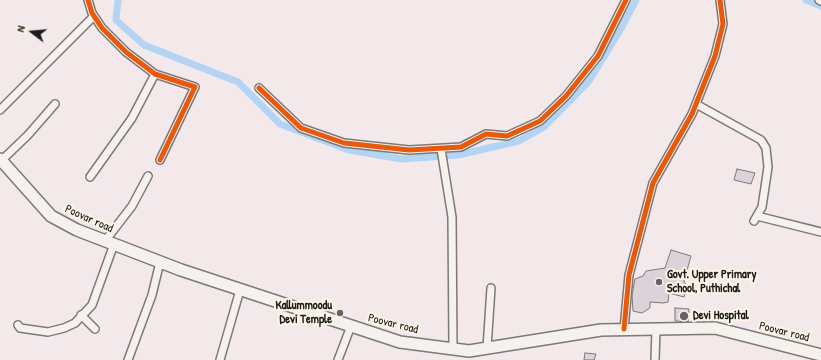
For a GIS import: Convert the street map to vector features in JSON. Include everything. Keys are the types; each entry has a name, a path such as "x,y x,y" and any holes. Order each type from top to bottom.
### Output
{"main road":[{"name":"Poovar road","path":"1,160 51,216 77,230 160,262 240,290 400,342 469,351 601,330 715,328 821,355"}],"street":[{"path":"88,0 94,16 102,28 126,52 155,74 195,87 160,160"},
{"path":"259,88 301,128 344,143 409,150 441,150 461,147 486,134 506,136 540,121 566,96 598,56 626,0"},
{"path":"624,329 632,257 653,183 696,104 715,56 721,34 723,15 720,0"},
{"path":"0,110 94,16"},
{"path":"90,177 132,118 155,74"},
{"path":"1,160 28,135 55,104"},
{"path":"696,104 761,140 766,148 768,167 762,207 756,218 821,232"},
{"path":"441,150 452,217 453,348"},
{"path":"18,325 20,328 48,332 72,326 92,305 109,243 132,206 148,176"},
{"path":"128,360 152,295 160,262"},
{"path":"487,348 491,288"},
{"path":"220,360 240,290"},
{"path":"81,315 95,329"},
{"path":"338,360 351,326"},
{"path":"655,360 656,329"}],"building":[{"path":"737,169 755,173 751,184 734,180"},
{"name":"Govt. Upper Primary School, Puthichal","path":"671,250 691,256 684,281 687,288 684,297 669,293 668,302 650,302 650,308 642,313 633,311 632,295 635,279 643,276 646,271 665,268"},
{"path":"675,308 689,309 688,322 675,321"},
{"path":"585,353 596,354 594,360 584,360"}],"waterway":[{"path":"118,0 116,20 144,45 238,82 280,124 349,150 402,159 458,155 519,141 544,127 589,81 619,32 636,0"},
{"path":"806,0 821,6"}],"cycle path":[{"path":"88,0 92,13 102,28 126,52 155,74 195,87 160,160"},
{"path":"259,88 301,128 344,143 409,150 461,147 486,134 507,136 540,121 566,96 598,56 626,0"},
{"path":"624,329 629,275 653,183 692,114 715,56 723,24 720,0"}],"place":[{"name":"Govt. Upper Primary School, Puthichal","path":"659,282"},
{"name":"Kallummoodu Devi Temple","path":"340,313"},
{"name":"Devi Hospital","path":"684,316"}]}
